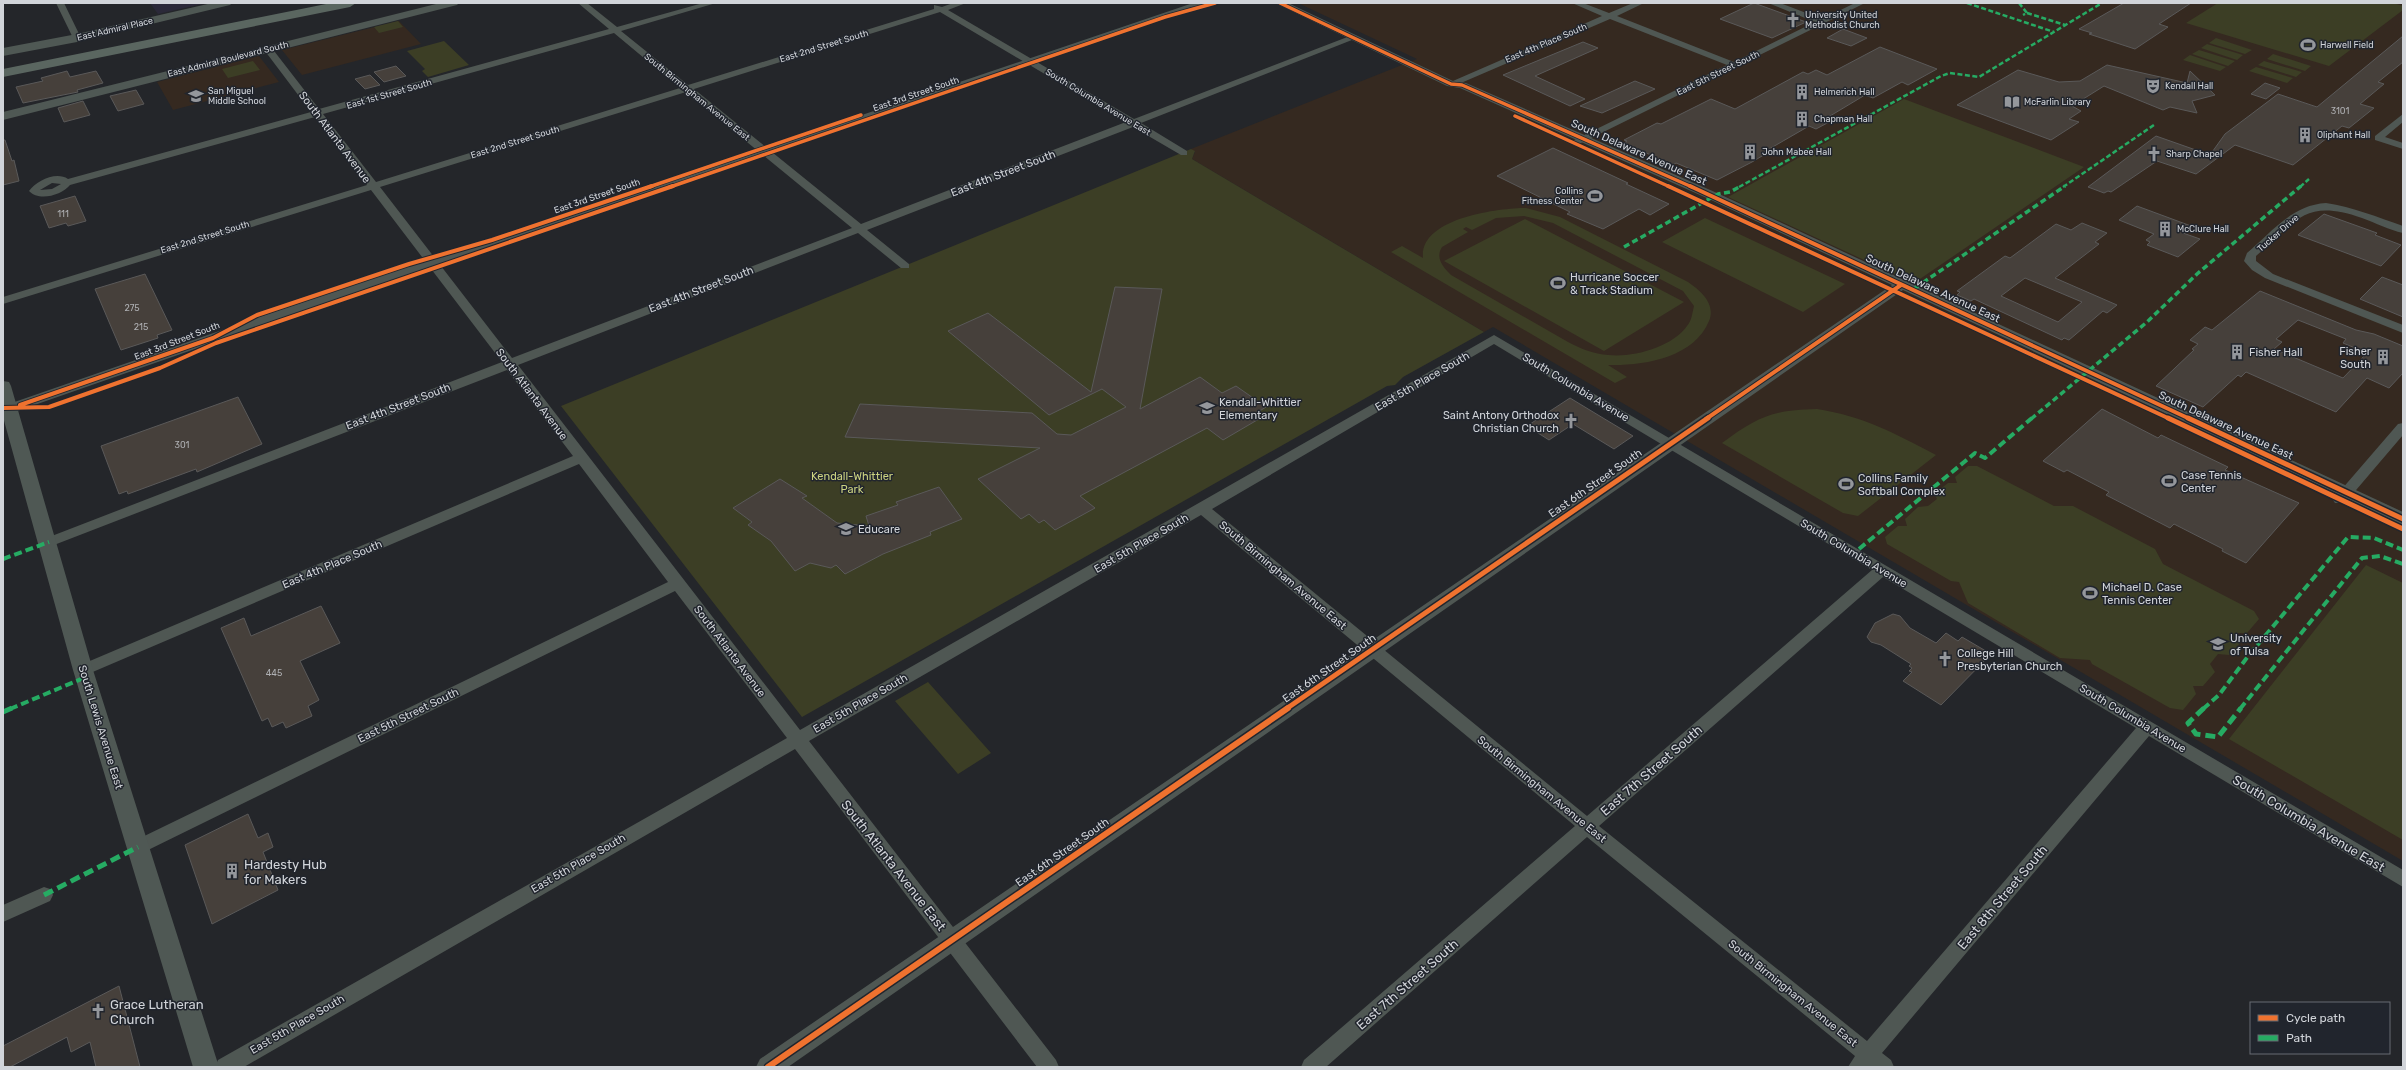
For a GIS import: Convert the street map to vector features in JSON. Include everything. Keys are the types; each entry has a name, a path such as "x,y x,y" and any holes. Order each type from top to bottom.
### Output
{"highway":[{"path":"3,64 309,3"},
{"path":"3,73 350,3"}],"main road":[{"name":"East Admiral Place","path":"3,52 78,38 226,3"},
{"name":"East Admiral Boulevard South","path":"3,116 453,3"},
{"name":"South Lewis Avenue East","path":"3,386 6,410 49,542 83,670 206,1067"}],"street":[{"path":"60,3 78,38"},
{"name":"South Birmingham Avenue East","path":"582,3 905,266"},
{"name":"East 1st Street South","path":"66,183 712,3"},
{"name":"South Columbia Avenue East","path":"929,3 1184,153"},
{"name":"East 2nd Street South","path":"3,302 67,280 962,3"},
{"path":"1178,10 1194,3"},
{"name":"East 3rd Street South","path":"6,410 1028,61 1178,10 1203,3"},
{"name":"South Delaware Avenue East","path":"1280,3 1451,84 1455,88 1580,141 1705,201 1897,288 2344,496 2403,519"},
{"path":"1576,3 1734,65"},
{"name":"East 4th Place South","path":"1451,84 1640,3"},
{"path":"1772,3 1823,22"},
{"name":"East 5th Street South","path":"1580,141 1861,3"},
{"name":"East 4th Street South","path":"49,542 1353,38"},
{"name":"South Atlanta Avenue","path":"268,49 580,458 797,739"},
{"path":"2403,116 2378,138 2403,146"},
{"name":"Tucker Drive","path":"2403,230 2347,210 2315,207 2303,211 2252,255 2250,261 2256,268 2269,276 2403,329"},
{"name":"East 2nd Street South","path":"3,296 37,284 67,280"},
{"name":"East 6th Street South","path":"768,1067 1897,288"},
{"name":"South Columbia Avenue","path":"1494,339 2215,767"},
{"name":"East 5th Place South","path":"225,1067 1202,508 1494,339"},
{"path":"2344,496 2403,427"},
{"name":"East 4th Place South","path":"83,670 580,458"},
{"name":"South Delaware Avenue East","path":"2344,496 2403,529"},
{"name":"South Birmingham Avenue East","path":"1202,508 1587,826 1863,1061 1884,1067"},
{"name":"East 7th Street South","path":"1311,1067 1882,569"},
{"name":"East 5th Street South","path":"138,847 678,583"},
{"name":"East 8th Street South","path":"1863,1061 2147,727"},
{"name":"South Atlanta Avenue East","path":"797,739 1049,1067"},
{"name":"South Columbia Avenue East","path":"2215,767 2403,879"},
{"path":"3,914 44,895"}],"shaded area":[{"path":"150,3 206,3 158,14"},
{"name":"University of Tulsa","path":"1298,3 2403,3 2403,861 1493,327 1484,332 1192,159 1195,152 1191,149 1417,59"},
{"path":"399,21 421,44 302,75 282,50"},
{"name":"San Miguel Middle School","path":"259,56 279,82 173,110 157,82"}],"green space":[{"name":"Harwell Field","path":"2218,3 2393,3 2403,6 2403,10 2329,66 2186,23"},
{"path":"398,21 403,27 379,33 374,27"},
{"path":"2216,38 2252,50 2245,54 2209,43"},
{"path":"444,41 469,65 428,77 422,71 425,69 407,51"},
{"path":"2207,44 2243,55 2237,60 2201,48"},
{"path":"2199,50 2235,61 2228,66 2192,54"},
{"path":"2273,54 2311,66 2305,71 2267,59"},
{"path":"2190,55 2226,67 2220,71 2183,60"},
{"path":"253,61 260,70 228,78 222,69"},
{"path":"2264,61 2302,72 2296,77 2258,65"},
{"path":"2256,67 2293,78 2287,83 2249,71"},
{"path":"1904,99 2084,167 1914,283 1728,197"},
{"name":"Kendall-Whittier Park","path":"1191,149 1195,151 1192,159 1484,332 1403,377 1395,385 1387,386 802,717 561,406"},
{"path":"1526,208 1560,217 1688,282 1706,298 1709,304 1711,315 1702,334 1692,344 1666,357 1636,364 1608,365 1627,377 1615,383 1391,252 1402,246 1423,258 1425,244 1434,233 1447,225 1480,213","holes":["1524,216 1553,223 1683,291 1694,306 1689,324 1672,340 1651,350 1629,355 1593,352 1568,342 1451,275 1441,262 1439,255 1442,247 1468,232 1463,229 1466,227 1472,230 1496,218"]},
{"path":"1705,218 1845,284 1803,312 1662,242"},
{"path":"1525,219 1684,302 1604,351 1444,261"},
{"name":"Collins Family Softball Complex","path":"1817,409 1834,412 1864,421 1893,433 1936,455 1858,516 1843,513 1722,443 1745,427 1776,413"},
{"name":"Michael D. Case Tennis Center","path":"1968,466 1977,466 2054,506 2073,506 2155,549 2163,564 2254,611 2259,619 2247,633 2237,633 2241,642 2229,655 2218,654 2210,664 2215,672 2203,686 2193,686 2196,694 2183,710 2170,708 2092,664 2090,660 2060,658 1968,603 1959,582 1951,581 1887,544 1885,537 1898,526 1907,526 1905,519 1918,507 1928,506 1937,499 1934,494 1948,483 1957,483 1955,477"},
{"path":"2366,565 2403,583 2403,840 2229,739"},
{"path":"928,682 991,753 958,774 895,701"}],"building":[{"name":"University United Methodist Church","path":"1754,3 1806,22 1772,38 1720,19"},
{"path":"2124,3 2191,3 2159,24 2168,27 2135,49 2089,34 2092,33 2079,29"},
{"path":"1843,29 1867,38 1851,46 1827,38"},
{"path":"2403,36 2403,62 2378,82 2384,84 2360,104 2374,108 2349,128 2342,126 2293,165 2235,145 2196,174 2157,161 2111,192 2108,191 2104,193 2088,187 2156,136 2210,155 2225,134 2278,94 2317,107"},
{"path":"1583,42 1598,48 1535,76 1585,99 1570,106 1503,75"},
{"path":"1880,47 1937,69 1908,85 1902,82 1873,98 1865,95 1825,119 1831,121 1816,129 1809,126 1764,152 1767,153 1752,162 1717,180 1676,163 1673,165 1624,143 1627,141 1624,140 1657,123 1661,124 1711,99 1735,109 1803,72 1808,74 1816,70 1827,75"},
{"path":"2107,65 2187,83 2190,71 2215,95 2192,101 2197,113 2170,107 2163,110 2104,86 2072,106 2081,111 2069,119 2079,122 2051,140 1957,105 2018,70 2059,82 2080,81"},
{"path":"396,66 406,76 384,82 374,72"},
{"path":"67,71 70,77 96,71 103,83 77,90 78,92 23,103 16,87 43,81 41,78"},
{"path":"370,75 380,85 365,89 355,79"},
{"path":"1635,81 1655,89 1602,113 1580,106"},
{"path":"2265,83 2280,88 2266,99 2251,94"},
{"path":"136,90 144,104 118,111 110,96"},
{"path":"83,101 90,115 64,122 58,108"},
{"path":"3,140 5,140 12,161 14,160 19,181 3,185"},
{"name":"Collins Fitness Center","path":"1553,148 1669,204 1650,215 1639,209 1603,229 1567,214 1570,212 1497,176"},
{"path":"75,196 86,221 68,226 66,223 49,228 40,206"},
{"name":"McClure Hall","path":"2137,206 2191,226 2183,233 2200,239 2178,257 2147,245 2150,242 2146,240 2154,234 2119,220"},
{"path":"2324,214 2377,233 2375,235 2401,245 2381,266 2298,235"},
{"path":"2082,223 2107,233 2095,242 2099,244 2055,278 2117,305 2107,313 2103,311 2069,340 2064,338 2062,340 1974,299 1971,301 1957,295 1960,292 1957,291 2005,256 2010,258 2056,224 2071,230","holes":["2025,278 2082,302 2058,322 2001,296"]},
{"path":"145,274 172,330 157,335 158,338 121,350 95,289"},
{"path":"2382,277 2403,285 2403,317 2360,299"},
{"name":"Kendall-Whittier Elementary","path":"1115,287 1162,289 1140,409 1200,377 1222,393 1236,386 1266,407 1258,412 1264,416 1223,440 1207,428 1080,496 1095,508 1055,530 1044,520 1039,523 1029,514 1021,519 978,479 1040,448 845,437 860,404 1032,413 1057,434 1071,435 1126,407 1102,389 1049,415 948,331 988,313 1091,392"},
{"name":"Fisher Hall","path":"2260,291 2356,330 2374,334 2403,346 2403,373 2389,388 2367,378 2336,412 2246,372 2241,377 2238,375 2203,407 2156,386 2194,350 2192,349 2198,344 2190,340 2205,327 2212,330","holes":["2298,320 2346,339 2343,343 2367,353 2343,378 2274,349 2282,342 2276,339"]},
{"path":"238,397 262,444 197,472 196,469 128,494 127,491 119,494 101,446"},
{"name":"Saint Antony Orthodox Christian Church","path":"1570,398 1633,436 1614,449 1573,424 1549,440 1527,426"},
{"name":"Case Tennis Center","path":"2102,409 2158,438 2161,435 2228,467 2225,470 2299,503 2246,563 2222,551 2223,549 2174,524 2170,528 2106,495 2109,492 2067,470 2064,472 2043,461"},
{"name":"Educare","path":"780,479 807,496 802,498 837,523 869,526 866,516 898,505 896,502 939,487 962,519 930,532 931,535 883,554 845,574 836,565 831,568 810,563 795,571 771,541 748,525 752,522 733,508"},
{"path":"321,606 340,643 300,661 319,700 308,706 312,716 286,728 283,722 272,727 268,718 262,721 221,628 244,618 251,636"},
{"name":"College Hill Presbyterian Church","path":"1893,614 1900,616 1910,628 1936,643 1946,633 1958,641 1962,637 1991,654 1941,705 1903,681 1912,672 1909,671 1912,668 1909,666 1911,664 1881,645 1871,642 1867,637 1875,623"},
{"name":"Hardesty Hub for Makers","path":"248,814 258,838 268,833 273,847 263,852 278,890 212,924 185,845"},
{"name":"Grace Lutheran Church","path":"119,986 140,1067 96,1067 90,1042 71,1052 67,1037 10,1067 3,1067 3,1046"}],"marked path":[{"path":"1967,3 2054,32"},
{"path":"2019,3 2027,13 2023,15"},
{"path":"1624,247 1718,194 1730,192 1941,76 1950,73 1979,77 2102,3"},
{"path":"2027,13 2065,25"},
{"path":"1915,288 2154,125"},
{"path":"1859,549 1975,453 1985,458 2147,322 2197,274 2309,179"},
{"path":"2403,550 2374,538 2348,537 2249,655 2219,695 2188,723 2192,731 2204,737 2218,737 2362,558 2380,556 2403,564"},
{"path":"3,559 49,542"},
{"path":"3,712 86,677"},
{"path":"44,895 138,847"}],"cycle path":[{"path":"3,408 49,407 160,368 216,343 1165,17 1215,3"},
{"path":"1280,3 1451,84 1462,85 1713,196 2403,519"},
{"path":"20,405 213,338 257,315 409,264 492,240 861,115"},
{"path":"1515,116 1849,269 2403,529"},
{"path":"768,1067 1901,285"}],"place":[{"name":"University United Methodist Church","path":"1793,20"},
{"name":"Harwell Field","path":"2308,45"},
{"name":"Kendall Hall","path":"2153,86"},
{"name":"Helmerich Hall","path":"1802,92"},
{"name":"San Miguel Middle School","path":"196,96"},
{"name":"McFarlin Library","path":"2012,102"},
{"name":"Chapman Hall","path":"1802,119"},
{"name":"Oliphant Hall","path":"2305,135"},
{"name":"John Mabee Hall","path":"1750,152"},
{"name":"Sharp Chapel","path":"2154,154"},
{"name":"Collins Fitness Center","path":"1595,196"},
{"name":"McClure Hall","path":"2165,229"},
{"name":"Hurricane Soccer & Track Stadium","path":"1558,283"},
{"name":"Fisher Hall","path":"2237,352"},
{"name":"Fisher South","path":"2383,357"},
{"name":"Kendall-Whittier Elementary","path":"1207,408"},
{"name":"Saint Antony Orthodox Christian Church","path":"1571,421"},
{"name":"Case Tennis Center","path":"2169,481"},
{"name":"Collins Family Softball Complex","path":"1846,484"},
{"name":"Educare","path":"846,529"},
{"name":"Michael D. Case Tennis Center","path":"2090,593"},
{"name":"University of Tulsa","path":"2218,644"},
{"name":"College Hill Presbyterian Church","path":"1945,659"},
{"name":"Hardesty Hub for Makers","path":"232,871"},
{"name":"Grace Lutheran Church","path":"98,1011"}]}
